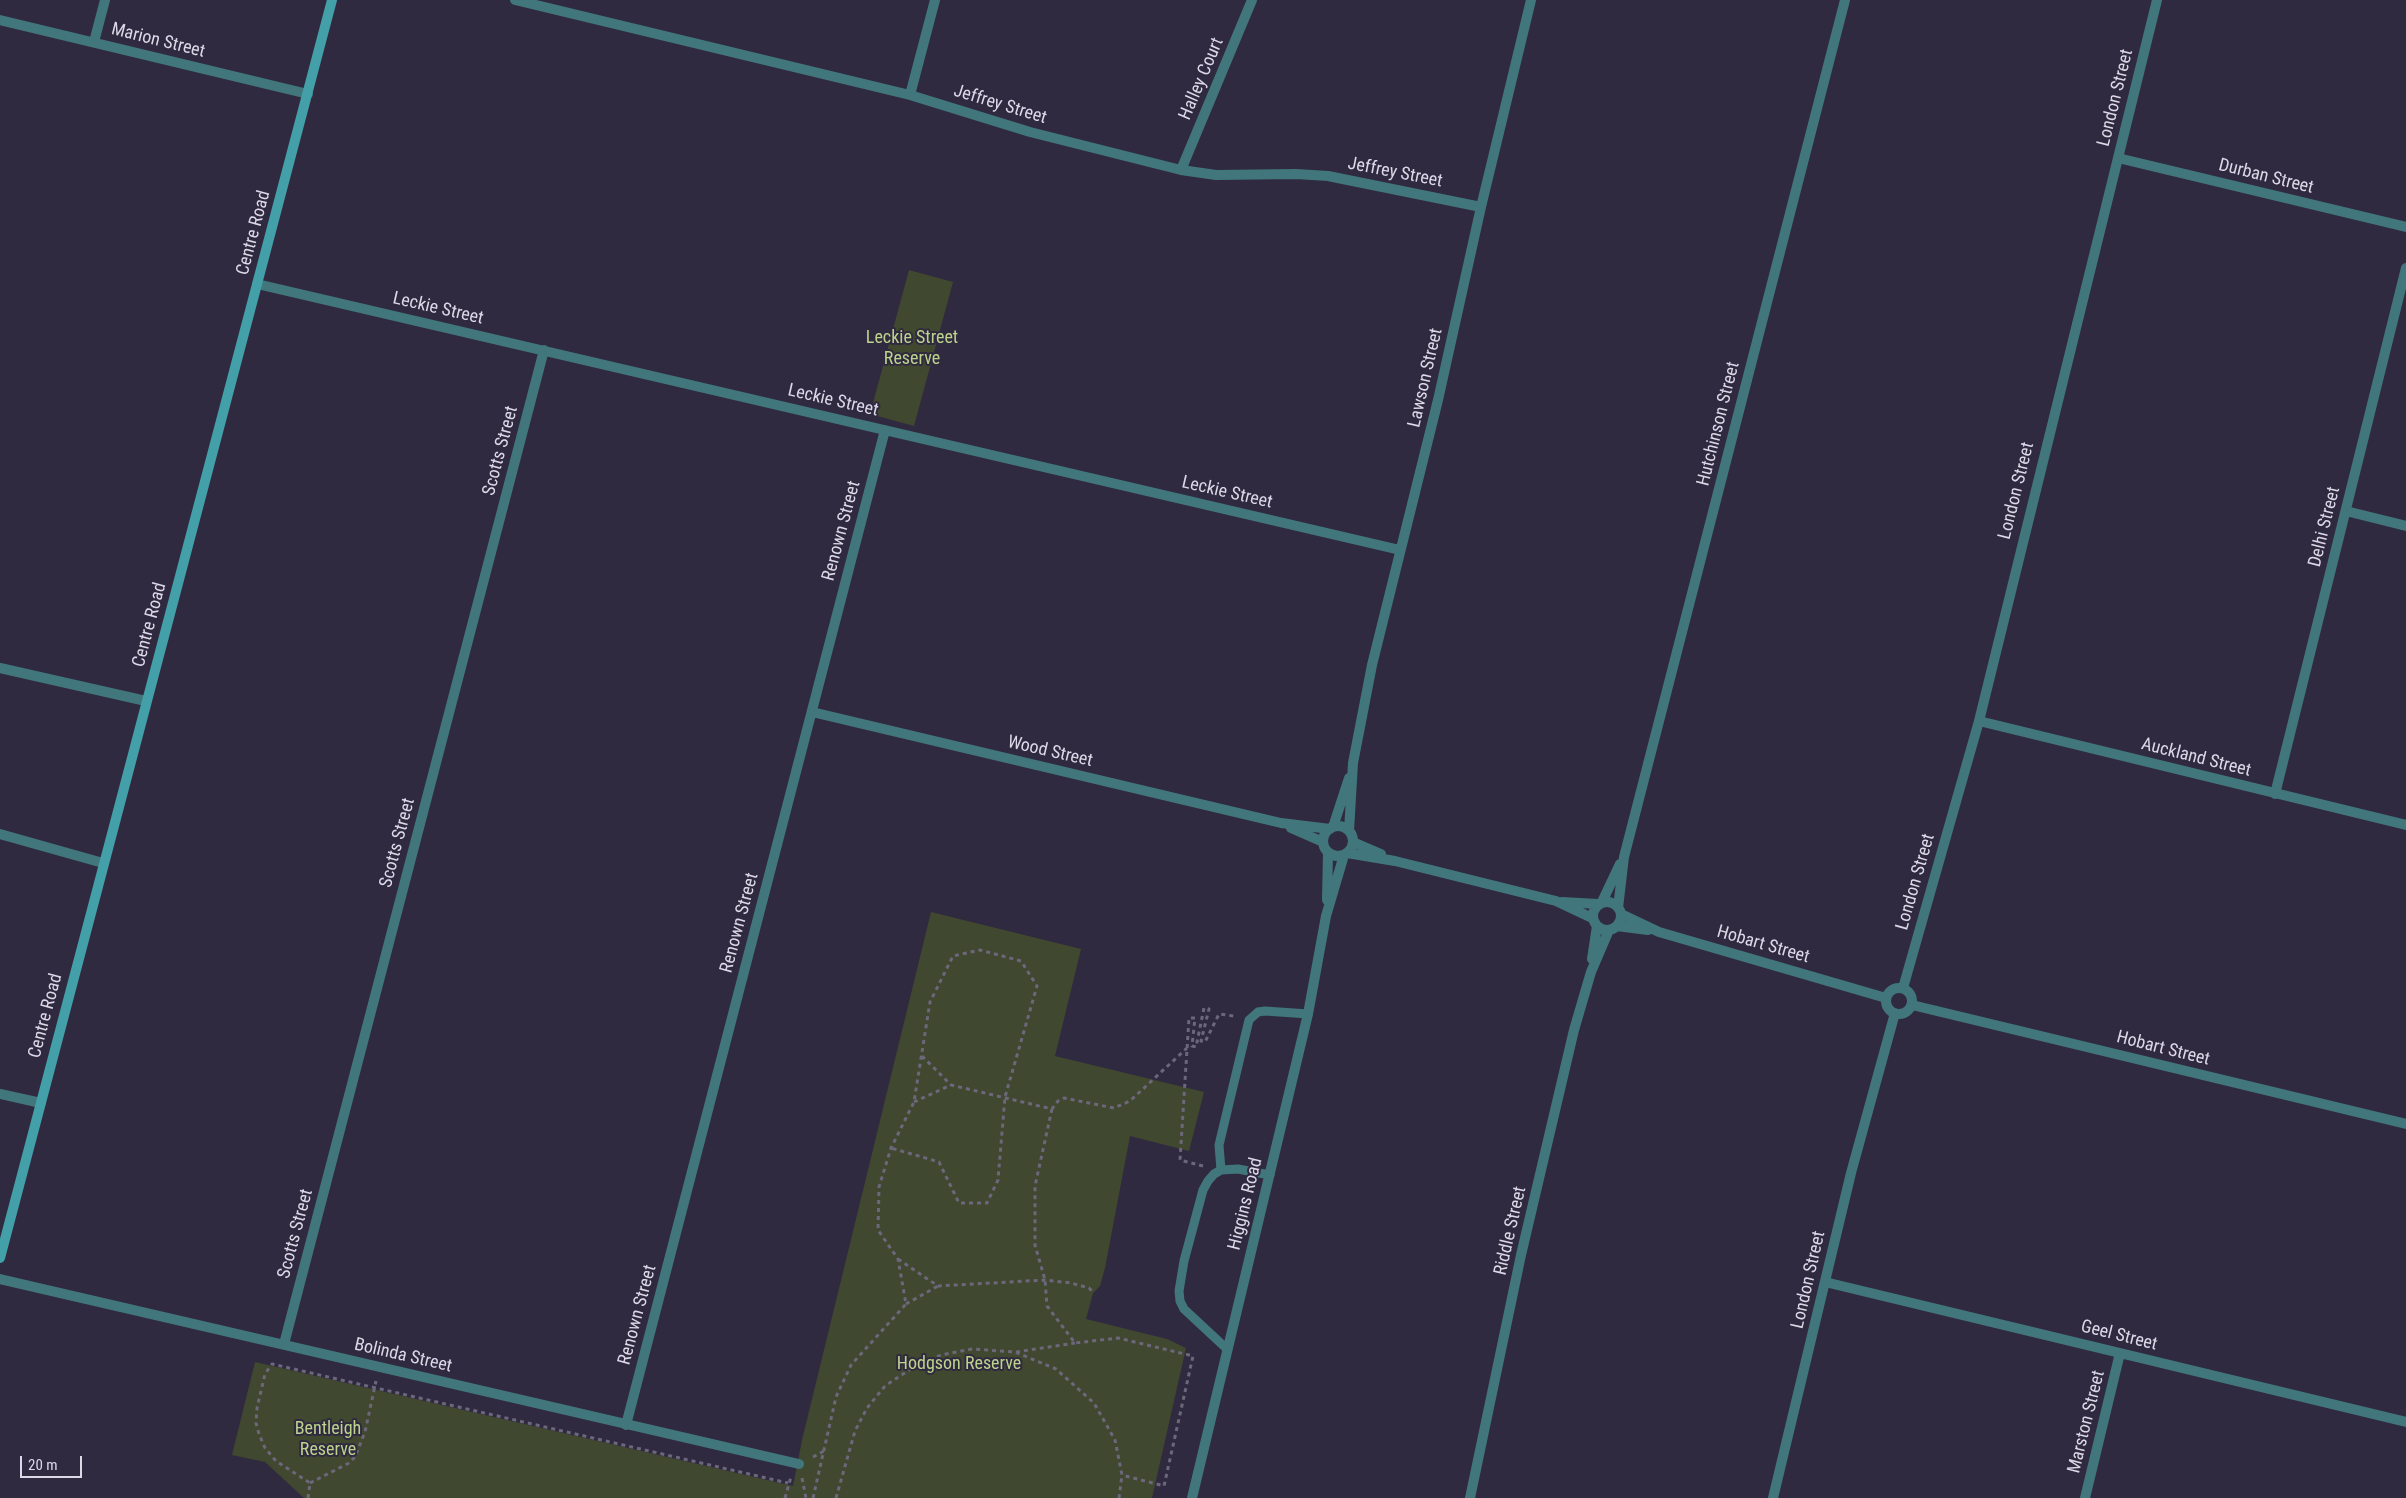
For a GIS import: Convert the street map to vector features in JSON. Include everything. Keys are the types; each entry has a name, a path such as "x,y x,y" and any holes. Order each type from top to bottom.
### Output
{"main road":[{"name":"Centre Road","path":"0,1258 332,0"}],"street":[{"path":"94,42 104,0"},
{"name":"Jeffrey Street","path":"514,0 910,95 1030,132 1181,170 1216,175 1296,174 1328,176 1481,207"},
{"path":"910,95 935,0"},
{"name":"Halley Court","path":"1181,170 1252,0"},
{"name":"Lawson Street","path":"1332,828 1353,763 1370,674 1438,400 1481,207 1531,0"},
{"name":"Hutchinson Street","path":"1620,911 1624,857 1845,0"},
{"name":"London Street","path":"1903,988 1979,720 2157,0"},
{"name":"Marion Street","path":"0,20 308,94"},
{"name":"Durban Street","path":"2118,158 2406,227"},
{"name":"Delhi Street","path":"2274,794 2406,268"},
{"name":"Leckie Street","path":"257,284 1400,550"},
{"name":"Scotts Street","path":"284,1344 544,350"},
{"name":"Renown Street","path":"626,1425 885,430"},
{"path":"2346,511 2406,526"},
{"path":"0,668 146,701"},
{"name":"Wood Street","path":"812,712 1281,823 1332,828"},
{"name":"Auckland Street","path":"1979,720 2406,826"},
{"name":"Lawson Street","path":"1349,831 1353,763"},
{"name":"Wood Street","path":"1281,823 1323,842"},
{"path":"1395,860 1353,842 1349,831 1342,827 1332,828 1324,836 1323,842 1328,852 1335,856 1345,854 1395,860 1556,901 1612,902 1620,911 1613,928 1594,922 1556,901"},
{"path":"0,834 103,863"},
{"path":"1345,854 1353,842"},
{"name":"Higgins Road","path":"1326,916 1328,852"},
{"name":"Higgins Road","path":"1192,1498 1308,1014 1326,916 1345,854"},
{"name":"Hutchinson Street","path":"1600,903 1624,857"},
{"path":"1594,922 1593,910 1600,903"},
{"name":"Hobart Street","path":"1620,911 1659,932"},
{"name":"Riddle Street","path":"1591,972 1594,922"},
{"name":"Hobart Street","path":"1613,928 1659,932 1886,998"},
{"name":"Riddle Street","path":"1470,1498 1521,1255 1574,1030 1591,972 1613,928"},
{"path":"1903,988 1910,992 1912,1005 1907,1011 1895,1013 1886,1006 1886,998 1890,990 1903,988"},
{"name":"Hobart Street","path":"1912,1005 2406,1124"},
{"name":"London Street","path":"1773,1498 1854,1164 1895,1013"},
{"path":"0,1094 41,1103"},
{"name":"Bolinda Street","path":"0,1279 799,1464"},
{"name":"Geel Street","path":"1825,1282 2406,1422"},
{"name":"Marston Street","path":"2085,1498 2120,1353"}],"lane":[{"path":"1221,1170 1219,1145 1249,1020 1258,1012 1265,1011 1308,1014"},
{"path":"1227,1349 1184,1309 1180,1301 1179,1291 1184,1261 1203,1190 1208,1180 1221,1170 1238,1169 1270,1175"}],"path":[{"path":"892,1148 939,1162 959,1203 987,1203 998,1180 1005,1096 1037,986 1021,961 980,950 953,956 930,1002 914,1102 892,1148 878,1187 878,1230 898,1259 938,1286"},
{"path":"1180,1160 1189,1018 1195,1018 1192,1046 1196,1047 1204,1008 1209,1009 1201,1041 1205,1042 1218,1014"},
{"path":"1075,1343 1047,1306 1045,1280 1035,1245 1035,1186 1052,1109 1058,1101 1064,1098 1114,1108 1130,1101 1187,1048"},
{"path":"922,1056 951,1085 1005,1096 1052,1109"},
{"path":"914,1102 951,1085"},
{"path":"898,1259 906,1304"},
{"path":"813,1498 836,1397 851,1365 906,1304 938,1286 1045,1280 1070,1283 1089,1288 1093,1292"},
{"path":"836,1498 855,1431 867,1408 885,1386 915,1366 940,1355 972,1349 1015,1352 1118,1338 1193,1356 1164,1486 1122,1475"},
{"path":"1015,1352 1056,1369 1094,1403 1115,1440 1122,1475 1119,1498"},
{"path":"310,1483 276,1461 265,1448 258,1434 256,1423 257,1408 265,1374 272,1364 788,1483"},
{"path":"310,1483 349,1463 355,1457 365,1432 374,1387"},
{"path":"308,1498 310,1483"}],"green space":[{"name":"Leckie Street Reserve","path":"909,270 953,282 914,426 870,414"},
{"name":"Hodgson Reserve","path":"931,912 1081,949 1055,1056 1204,1092 1189,1151 1130,1136 1105,1268 1100,1286 1093,1293 1086,1319 1167,1339 1186,1348 1152,1498 304,1498 265,1462 232,1455 255,1362 793,1486 802,1440"}],"park label":[{"name":"Bentleigh Reserve","path":"328,1439"}]}
